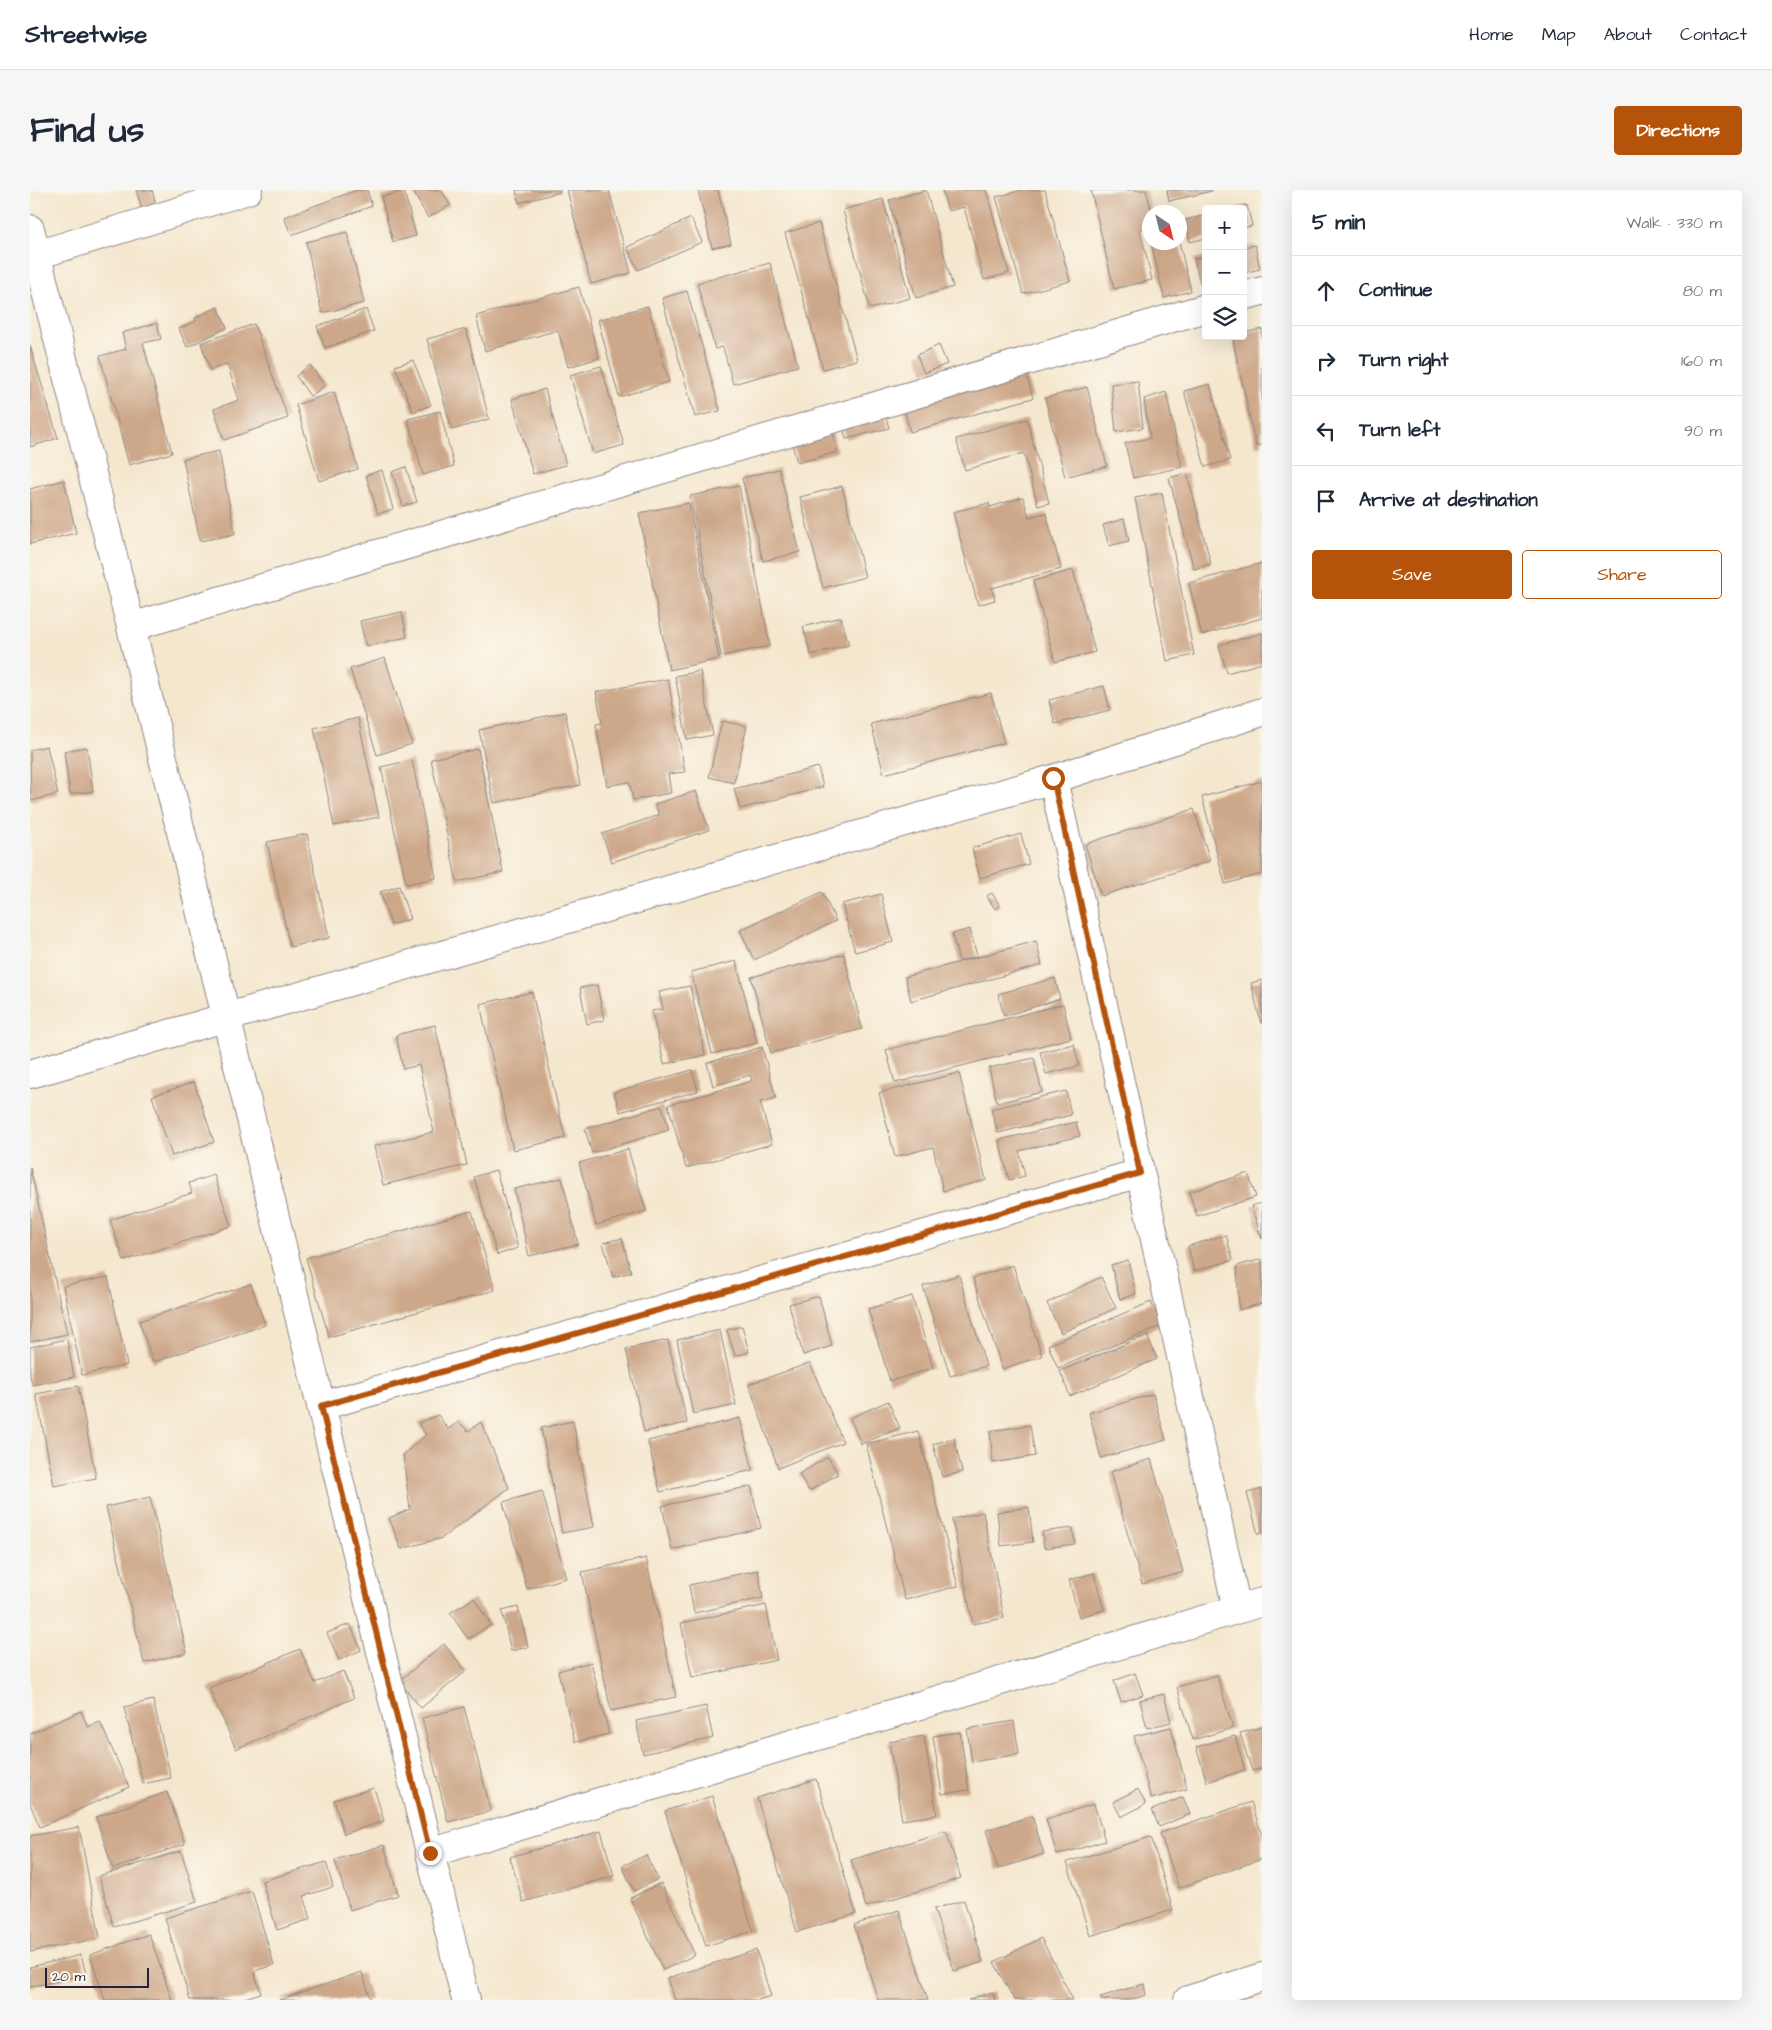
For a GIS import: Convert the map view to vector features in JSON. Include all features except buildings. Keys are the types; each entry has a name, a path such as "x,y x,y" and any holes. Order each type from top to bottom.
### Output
{"street":[{"path":"33,256 236,192"},
{"path":"30,228 33,256 131,627 466,2000"},
{"path":"1247,295 1262,291"},
{"path":"131,627 1202,309"},
{"path":"30,1074 1053,778 1262,712"},
{"path":"430,1853 1249,1605 1140,1173 1053,778"},
{"path":"321,1406 1140,1173"},
{"path":"1188,2000 1262,1977"}],"route":[{"path":"430,1853 321,1406 1140,1173 1053,778"}]}
